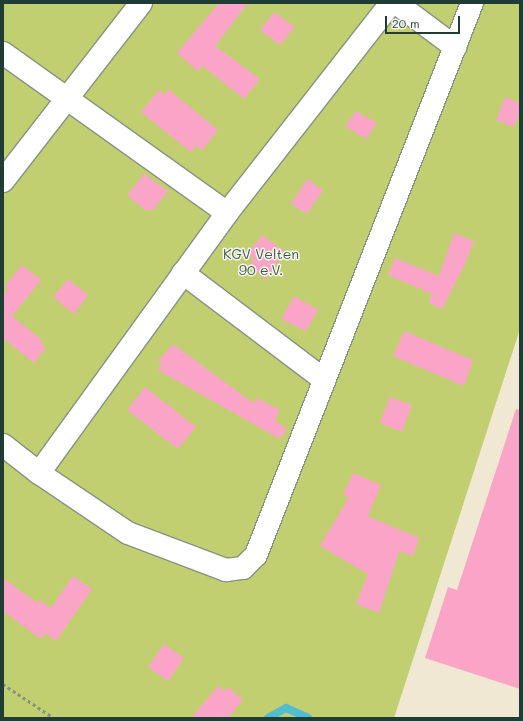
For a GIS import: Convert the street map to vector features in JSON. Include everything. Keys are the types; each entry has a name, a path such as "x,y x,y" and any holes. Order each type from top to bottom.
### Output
{"lane":[{"path":"3,181 141,3"},
{"path":"39,472 227,213 391,3"},
{"path":"396,3 455,47"},
{"path":"3,445 39,472 128,532 226,570 242,568 256,556 323,379 472,3"},
{"path":"3,53 227,213"},
{"path":"183,273 323,379"}],"path":[{"path":"3,684 54,718"}],"green space":[{"name":"KGV Velten 90 e.V.","path":"3,3 520,3 520,329 394,718 3,718"}],"building":[{"path":"219,3 248,3 215,46 260,79 244,99 203,66 198,71 177,53"},
{"path":"274,12 295,27 280,45 260,30"},
{"path":"168,89 218,130 202,150 196,146 191,152 141,112 159,90 165,95"},
{"path":"505,97 520,103 520,111 514,127 496,120"},
{"path":"356,111 377,123 366,139 345,126"},
{"path":"144,174 168,191 153,210 145,210 127,195"},
{"path":"307,179 323,190 307,214 291,204"},
{"path":"454,233 474,241 465,264 442,309 429,303 432,294 388,275 395,258 439,276"},
{"path":"262,235 285,252 266,279 249,266 254,259 247,254"},
{"path":"22,265 41,280 12,316 42,340 40,343 46,348 34,363 3,338 3,295 8,288 5,286"},
{"path":"68,279 88,295 74,314 53,297"},
{"path":"294,296 318,310 306,331 281,319"},
{"path":"404,331 473,360 464,386 393,356"},
{"path":"173,344 253,403 257,398 280,410 275,420 287,429 280,439 158,370 162,364 158,361"},
{"path":"145,387 196,427 178,449 127,410"},
{"path":"390,397 412,405 402,432 380,423"},
{"path":"516,409 520,410 520,689 425,658 448,587 457,590"},
{"path":"353,473 381,485 368,516 419,538 413,556 399,551 379,613 356,604 368,574 320,546 349,497 343,495"},
{"path":"73,576 92,589 56,641 45,633 41,639 3,611 3,578 37,603 40,600 51,608"},
{"path":"164,644 184,658 168,681 148,667"},
{"path":"218,686 224,691 228,687 243,700 228,718 191,718"}],"waterway":[{"path":"268,718 286,708 308,718"}]}
